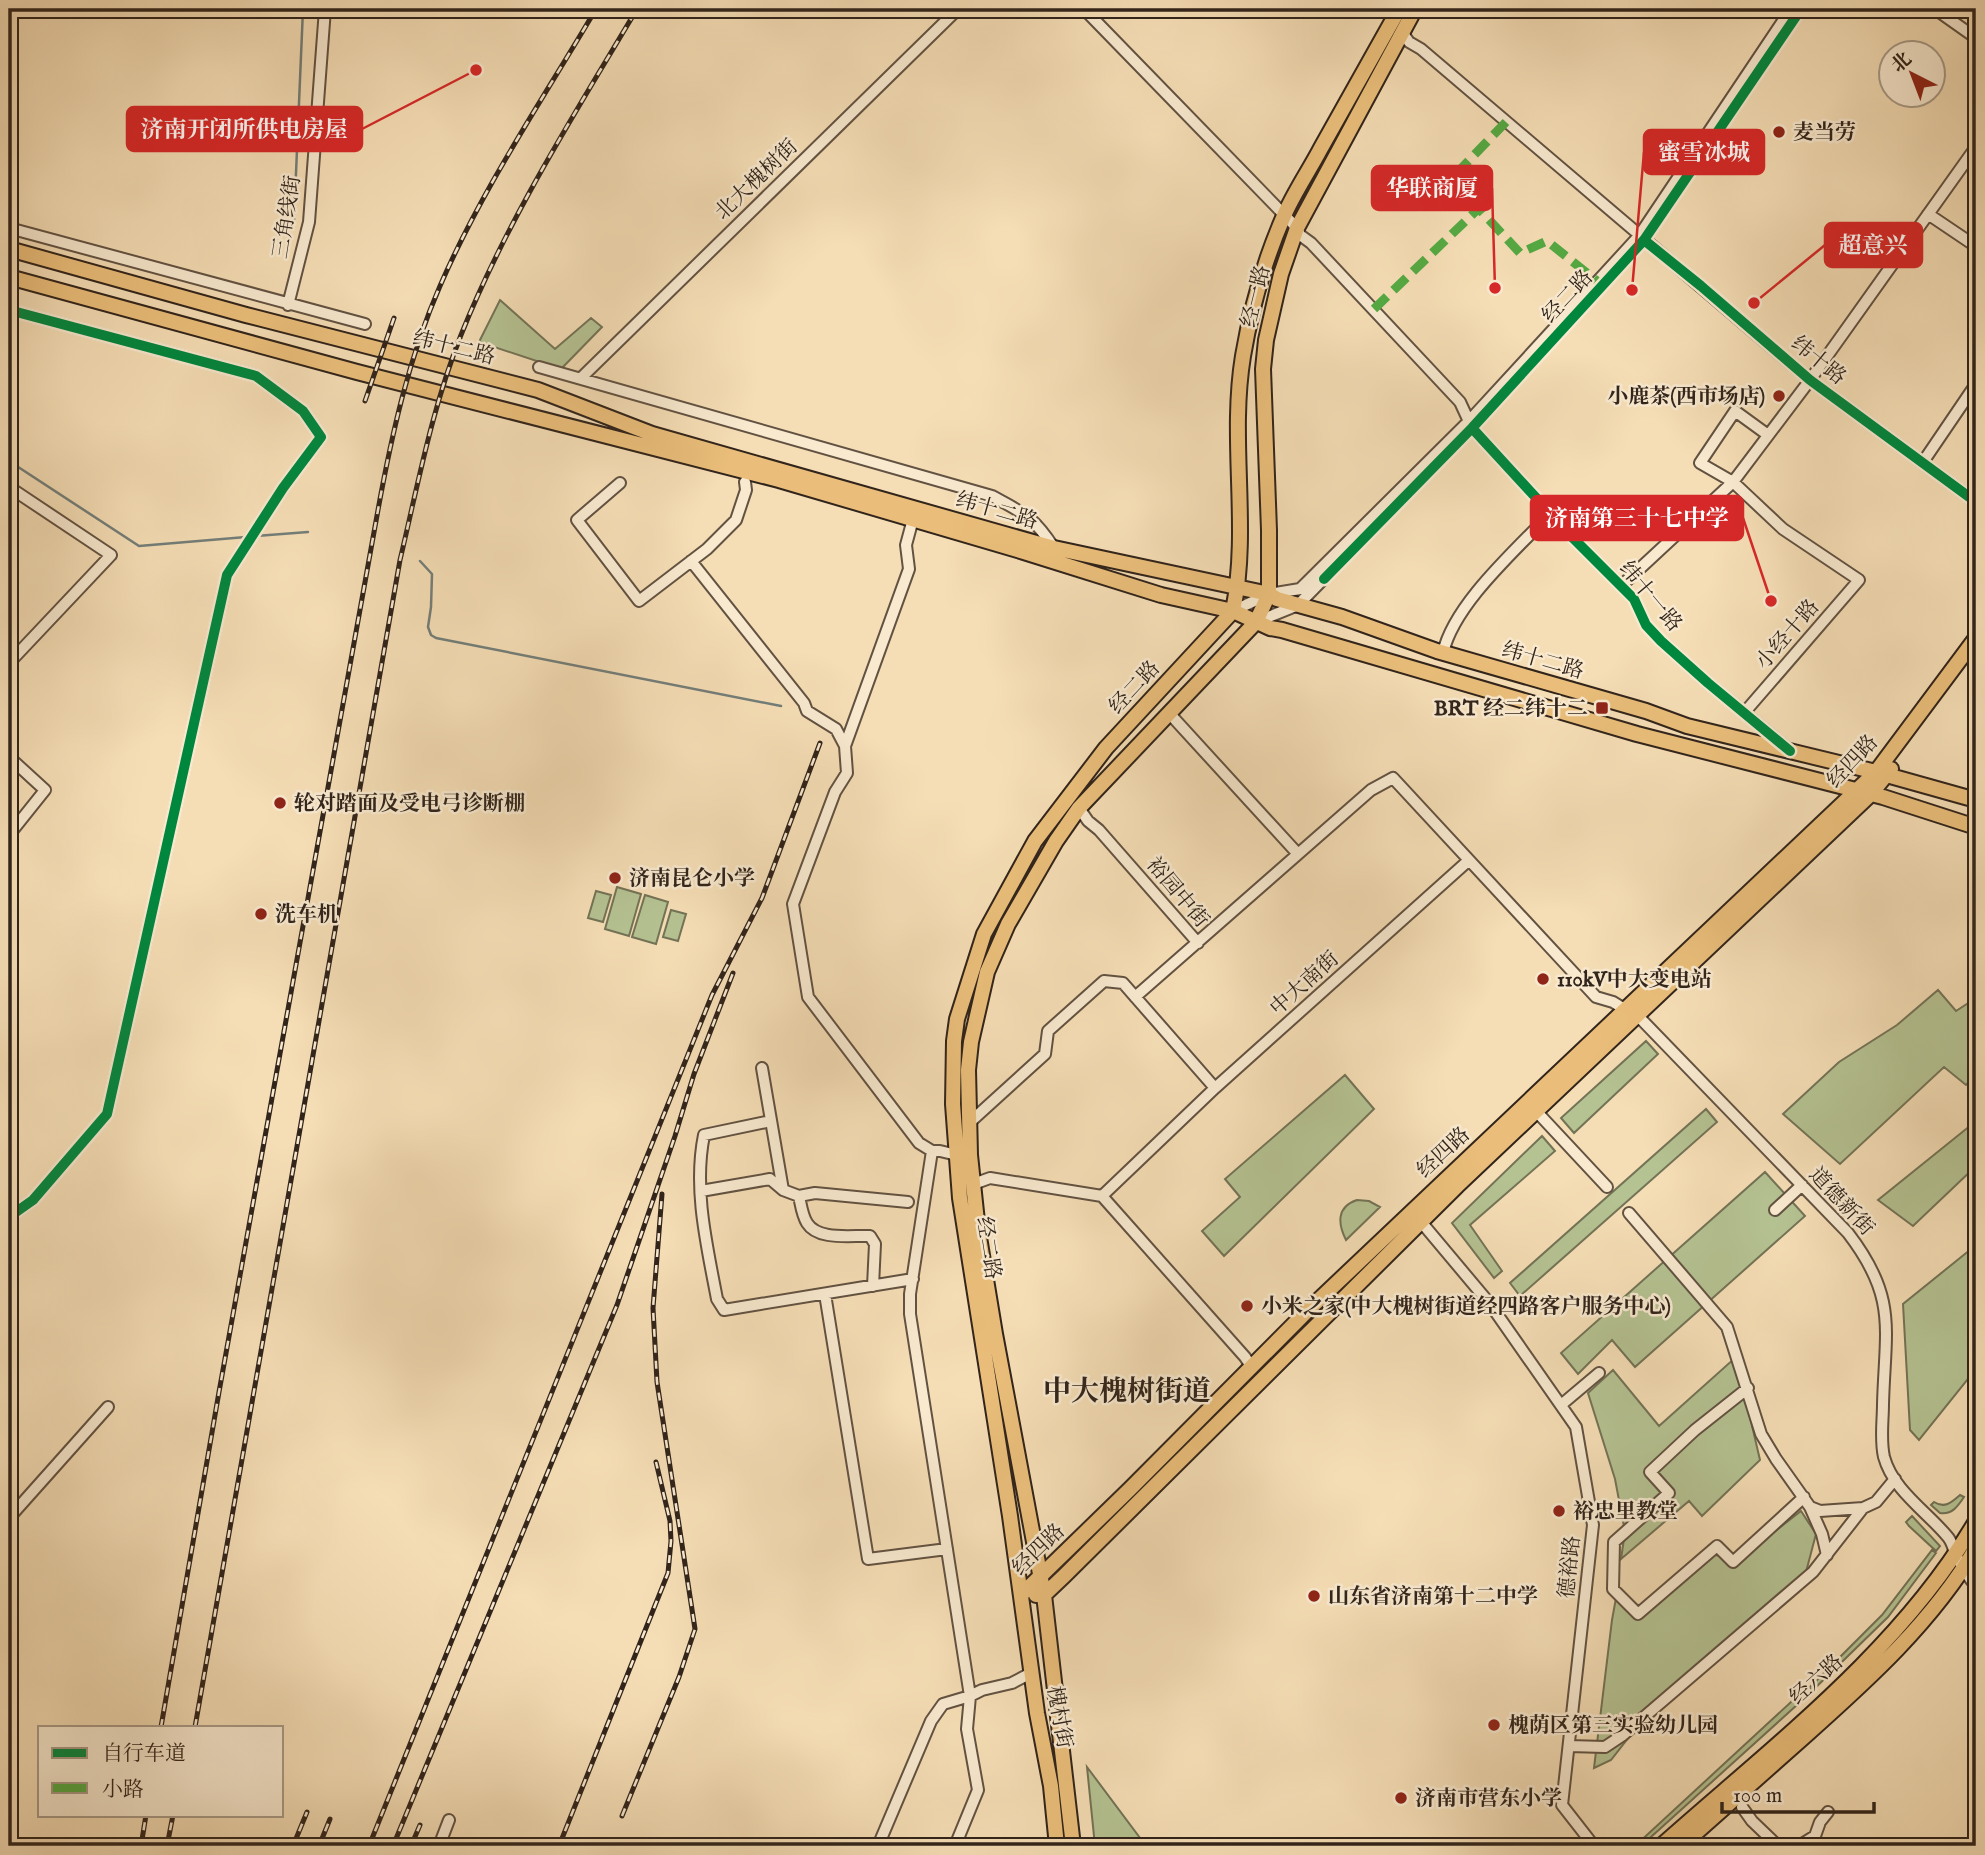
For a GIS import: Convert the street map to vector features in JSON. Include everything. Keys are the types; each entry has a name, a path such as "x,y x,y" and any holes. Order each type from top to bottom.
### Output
{"main road":[{"name":"经一路","path":"1233,611 1238,587 1241,531 1237,411 1243,356 1268,255 1284,215 1399,9"},
{"name":"经一路","path":"1256,622 1269,594 1263,369 1266,340 1281,274 1297,228 1415,9"},
{"name":"纬十二路","path":"9,249 246,315 538,390 652,434 1054,548 1269,594 1277,599 1443,653 1646,711 1687,726 1976,800"},
{"name":"纬十二路","path":"9,277 357,372 779,480 1161,595 1233,611 1270,628 1282,629 1466,682 1636,734 1871,794 1976,827"},
{"name":"经二路","path":"1021,1595 960,1198 953,1104 957,1019 984,934 1035,841 1106,748 1233,611"},
{"name":"经二路","path":"1044,1595 978,1231 969,1124 968,1070 971,1042 988,972 1007,924 1056,841 1080,808 1256,622"},
{"name":"经四路","path":"1021,1595 1251,1366 1871,794 1881,774 1976,638"},
{"name":"经四路","path":"1021,1595 1044,1595 1416,1216 1536,1111 1856,790 1881,774 1976,654"},
{"name":"经六路","path":"1661,1846 1855,1673 1898,1629 1976,1521"},
{"name":"经六路","path":"1681,1846 1884,1664 1970,1567 1976,1548"},
{"name":"槐村街","path":"1021,1595 1031,1673 1051,1786 1057,1846"},
{"name":"槐村街","path":"1044,1595 1073,1846"}],"street":[{"name":"三角线街","path":"288,305 309,222 325,9"},
{"name":"北大槐树街","path":"581,377 958,9"},
{"name":"纬十一路","path":"1084,9 1297,228 1300,235 1311,243 1460,402 1471,424 1551,513 1634,599 1646,625 1790,751"},
{"name":"经二路","path":"1642,238 1791,9"},
{"name":"经二路","path":"1256,622 1298,604 1471,424 1642,238 1801,9"},
{"path":"1935,9 1976,38"},
{"name":"纬十路","path":"1402,32 1409,42 1421,49 1810,380 1976,502"},
{"path":"1621,586 1733,482 1810,380 1976,148"},
{"path":"1928,215 1974,245 1976,242"},
{"path":"9,228 365,324"},
{"path":"9,310 256,376 303,411 321,437 227,575 107,1114 33,1200 9,1217"},
{"path":"539,367 992,496 1028,515 1054,548"},
{"path":"1923,461 1976,384"},
{"path":"1733,482 1700,463 1735,411 1768,435"},
{"name":"经二路","path":"1233,611 1269,594 1300,589 1471,424"},
{"path":"620,483 577,520 639,601 691,561 736,520 746,482"},
{"name":"小经十路","path":"1733,482 1783,529 1859,580 1744,713"},
{"path":"9,487 111,555 9,663"},
{"path":"1443,653 1446,637 1484,583 1551,513"},
{"path":"913,519 905,545 909,569 845,746 846,773 835,792 793,904 808,997 919,1143 932,1151 957,1155"},
{"path":"691,561 807,710 836,729 845,746"},
{"path":"1170,713 1298,854"},
{"path":"9,757 45,790 9,835"},
{"path":"1198,943 1371,790 1393,778 1596,997 1613,1002 1632,1013"},
{"name":"裕园中街","path":"1080,808 1088,821 1099,830 1198,943 1135,997"},
{"name":"中大南街","path":"1102,1196 1215,1088 1468,861"},
{"path":"969,1124 1045,1054 1048,1031 1104,981 1123,984 1215,1088"},
{"name":"道德新街","path":"1632,1013 1851,1236 1867,1258 1882,1290 1888,1332 1882,1440 1885,1458 1895,1479 1949,1538 1955,1553 1970,1567 1976,1586"},
{"path":"762,1069 783,1190"},
{"path":"1536,1111 1607,1187"},
{"path":"771,1121 704,1135 700,1155 701,1191 718,1299 724,1310 913,1279"},
{"path":"932,1151 910,1314 970,1696 967,1729 978,1790 955,1846"},
{"path":"973,1180 979,1182 990,1178 1102,1196 1251,1366"},
{"path":"701,1191 770,1179 783,1190 799,1196 815,1194 908,1202"},
{"path":"1775,1210 1802,1185"},
{"path":"799,1196 805,1220 820,1234 870,1236 875,1244 873,1286"},
{"path":"1629,1213 1727,1327 1761,1434 1807,1502 1822,1534 1827,1555"},
{"name":"德裕路","path":"1416,1216 1490,1304 1576,1427 1593,1525 1562,1805 1594,1846"},
{"path":"825,1294 868,1559 947,1549"},
{"path":"1561,1405 1599,1373"},
{"path":"1748,1388 1695,1430 1650,1472 1669,1493 1614,1542 1613,1589 1638,1614 1717,1546 1733,1562 1807,1502"},
{"path":"9,1518 108,1407"},
{"path":"1807,1502 1820,1511 1863,1507 1876,1502 1895,1479"},
{"path":"1569,1746 1605,1747 1623,1735 1813,1572 1863,1507"},
{"path":"878,1846 931,1721 943,1704 982,1690 1013,1683 1031,1673"},
{"path":"1742,1807 1752,1821 1778,1846"},
{"path":"1799,1846 1815,1836 1820,1822 1828,1812"},
{"path":"439,1846 449,1820"}],"green space":[{"path":"500,300 555,349 591,318 602,327 561,369 479,342"},
{"path":"617,887 641,894 629,936 605,929"},
{"path":"596,891 611,895 603,922 588,918"},
{"path":"645,895 668,902 656,944 632,937"},
{"path":"671,910 686,914 678,941 663,937"},
{"path":"1938,990 1956,1011 1976,998 1976,1075 1966,1085 1944,1067 1840,1164 1783,1114 1839,1062 1897,1025"},
{"path":"1646,1041 1658,1054 1574,1133 1561,1118"},
{"path":"1345,1075 1374,1109 1224,1256 1202,1231 1240,1197 1225,1179"},
{"path":"1706,1109 1717,1122 1520,1296 1510,1283"},
{"path":"1976,1121 1976,1166 1913,1226 1878,1200"},
{"path":"1542,1136 1555,1151 1470,1225 1502,1271 1494,1278 1452,1223"},
{"path":"1765,1172 1805,1216 1635,1367 1612,1340 1578,1374 1561,1353"},
{"path":"1357,1200 1369,1201 1380,1207 1346,1240 1340,1222 1342,1212"},
{"path":"1976,1245 1976,1369 1919,1440 1910,1430 1903,1304"},
{"path":"1736,1357 1760,1460 1702,1516 1689,1501 1621,1559 1625,1532 1615,1479 1588,1393 1613,1370 1659,1426"},
{"path":"1960,1495 1964,1497 1957,1507 1948,1513 1940,1513 1931,1505 1934,1502 1948,1504"},
{"path":"1801,1511 1816,1534 1806,1572 1633,1732 1611,1760 1594,1768 1618,1587 1638,1607 1686,1577 1711,1554 1738,1560"},
{"path":"1912,1516 1940,1546 1936,1551 1906,1522"},
{"path":"1932,1550 1936,1553 1888,1617 1812,1691 1809,1688 1882,1615"},
{"path":"1804,1690 1808,1695 1641,1846 1635,1846"},
{"path":"1087,1767 1146,1846 1095,1846"}],"waterway":[{"path":"294,220 303,9"},
{"path":"9,461 139,546 246,537"},
{"path":"256,536 308,532"},
{"path":"420,561 432,574 428,627 431,635 436,638 781,706"}],"railway":[{"path":"161,1726 378,510 403,396 419,340 457,250 494,179 596,9"},
{"path":"195,1726 400,560 426,446 461,335 499,250 566,128 637,9"},
{"path":"365,401 394,318"},
{"path":"369,1846 712,995 762,898 820,743"},
{"path":"393,1846 617,1305 694,1074 733,973"},
{"path":"622,1816 679,1677 695,1629 657,1382 653,1308 662,1194"},
{"path":"559,1846 668,1573 670,1521 656,1462"},
{"path":"293,1846 307,1812"},
{"path":"141,1846 146,1816"},
{"path":"167,1846 173,1816"},
{"path":"319,1846 330,1819"},
{"path":"411,1846 420,1825"}],"marked path":[{"path":"1506,122 1451,179 1520,253 1547,241 1597,281"},
{"path":"1374,309 1479,208"}],"cycle path":[{"path":"1324,579 1472,428 1644,240 1801,9"},
{"path":"1644,240 1810,380 1976,502"},
{"path":"9,310 256,376 303,411 321,437 283,488 227,575 107,1114 33,1200 9,1217"},
{"path":"1472,428 1573,538 1634,599 1646,625 1661,641 1790,751"}],"place":[{"name":"济南开闭所供电房屋","path":"476,70"},
{"name":"麦当劳","path":"1779,132"},
{"name":"华联商厦","path":"1495,288"},
{"name":"蜜雪冰城","path":"1632,290"},
{"name":"超意兴","path":"1754,303"},
{"name":"小鹿茶(西市场店)","path":"1779,396"},
{"name":"济南第三十七中学","path":"1771,601"},
{"name":"BRT 经二纬十二","path":"1602,708"},
{"name":"轮对踏面及受电弓诊断棚","path":"280,803"},
{"name":"济南昆仑小学","path":"615,878"},
{"name":"洗车机","path":"261,914"},
{"name":"110kV中大变电站","path":"1543,979"},
{"name":"小米之家(中大槐树街道经四路客户服务中心)","path":"1247,1306"},
{"name":"裕忠里教堂","path":"1559,1511"},
{"name":"山东省济南第十二中学","path":"1314,1596"},
{"name":"槐荫区第三实验幼儿园","path":"1494,1725"},
{"name":"济南市营东小学","path":"1401,1798"}],"district":[{"name":"中大槐树街道","path":"1127,1390"}]}
